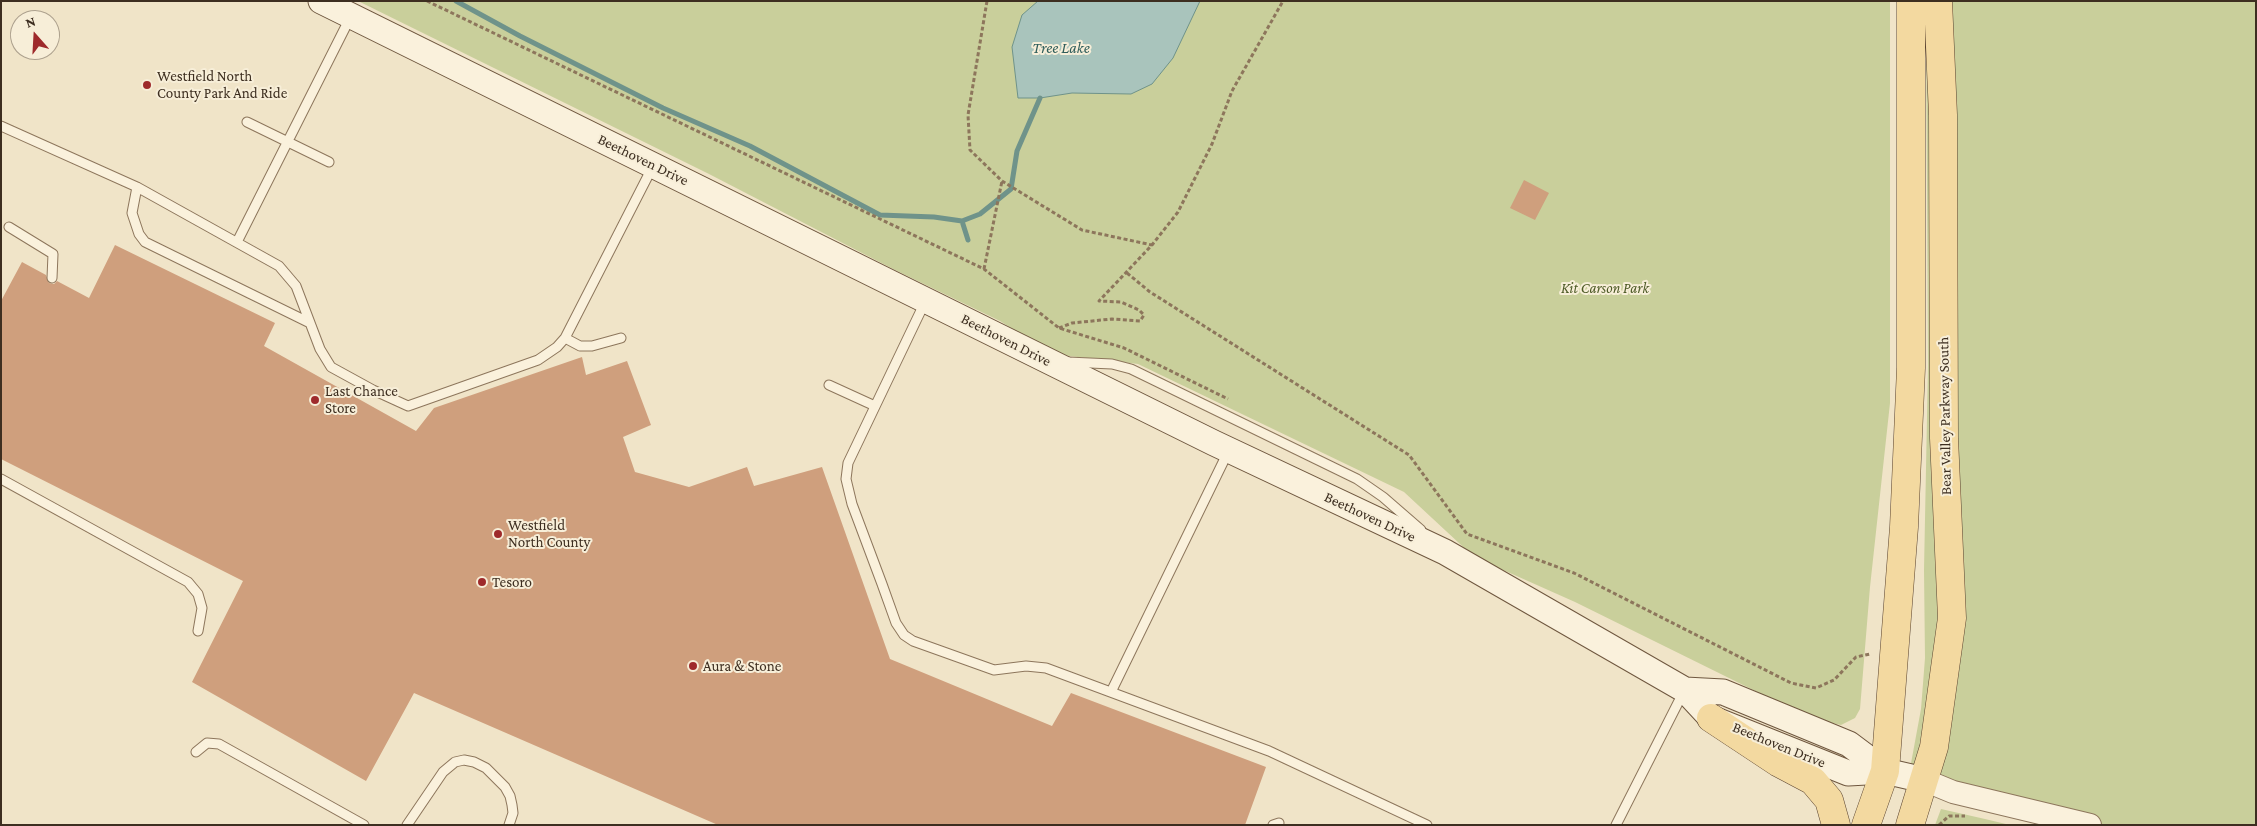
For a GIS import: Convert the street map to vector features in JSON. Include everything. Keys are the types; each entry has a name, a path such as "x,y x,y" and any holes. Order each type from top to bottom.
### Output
{"main road":[{"name":"Beethoven Drive","path":"321,1 926,299 1049,362 1445,552 1685,690 1711,718 1848,773 1885,771 1924,780"},
{"path":"1866,825 1885,771 1904,527 1911,368 1911,1"},
{"name":"Bear Valley Parkway South","path":"1910,825 1934,747 1952,618 1944,438 1943,115 1938,1"},
{"name":"Beethoven Drive","path":"1685,690 1723,692 1849,744 1885,771"},
{"path":"1711,718 1779,763 1813,781 1829,800 1836,825"}],"street":[{"name":"Beethoven Drive","path":"1924,780 1953,792 2090,825"}],"lane":[{"path":"237,242 351,16"},
{"path":"247,122 329,162"},
{"path":"1,126 137,187 279,266 296,286 320,349 331,367 373,390 408,406 538,360 557,347 565,338 654,166"},
{"path":"137,187 132,213 138,234 145,242 310,323"},
{"path":"9,227 53,254 52,278"},
{"path":"926,299 848,463 846,479 852,504 899,630 913,640 994,670 1026,666 1046,668 1111,692 1269,751 1427,825"},
{"path":"565,338 580,346 592,346 621,338"},
{"path":"1049,362 1112,364 1132,369 1357,479 1383,497 1445,552"},
{"path":"829,385 875,406"},
{"path":"1111,692 1229,450"},
{"path":"1,480 188,582 198,594 202,608 198,631"},
{"path":"1616,825 1685,690"},
{"path":"196,752 207,743 219,744 364,825"},
{"path":"407,825 443,772 455,762 464,760 474,762 486,768 505,787 510,796 513,813 508,825"}],"path":[{"path":"427,1 983,269 1059,328 1072,323 1112,319 1140,320 1144,315 1139,310 1121,302 1099,302 1152,245 1178,212 1212,144 1232,91 1283,1"},
{"path":"987,1 968,115 970,150 1002,181 1082,230 1152,245"},
{"path":"983,269 1002,181"},
{"path":"1127,273 1150,292 1409,455 1467,534 1574,573 1791,683 1816,688 1834,680 1856,657 1870,654"},
{"path":"1939,825 1949,816 1967,816"}],"green space":[{"name":"Kit Carson Park","path":"358,1 1890,1 1890,403 1870,587 1860,709 1855,718 1841,725 1810,718 1575,602 1474,557 1404,492 1138,364 1052,354 1000,321 895,270 709,174"},
{"path":"1926,1 2256,1 2256,825 2089,825 1907,785 1921,709 1925,658 1924,570 1928,366"},
{"path":"1941,809 1985,819 2010,825 1935,825"}],"water":[{"name":"Tree Lake","path":"1038,1 1200,1 1173,58 1152,84 1131,94 1072,93 1040,98 1018,98 1012,47 1022,15"}],"building":[{"path":"1524,180 1549,193 1535,220 1510,208"},
{"name":"Westfield North County","path":"115,245 275,323 264,346 416,431 434,408 582,357 586,375 627,361 651,425 623,437 635,472 689,487 747,467 754,486 822,467 890,659 1052,726 1071,693 1266,767 1245,825 718,825 414,693 366,781 192,682 243,581 1,459 1,301 22,262 46,275 49,283 54,284 57,281 89,298"}],"waterway":[{"path":"456,1 520,36 663,108 750,146 880,215 934,217 962,221 980,214 1011,189 1017,151 1040,98"},
{"path":"962,221 968,240"}],"place":[{"name":"Westfield North County Park And Ride","path":"147,85"},
{"name":"Last Chance Store","path":"315,400"},
{"name":"Westfield North County","path":"498,534"},
{"name":"Tesoro","path":"482,582"},
{"name":"Aura & Stone","path":"693,666"}]}
